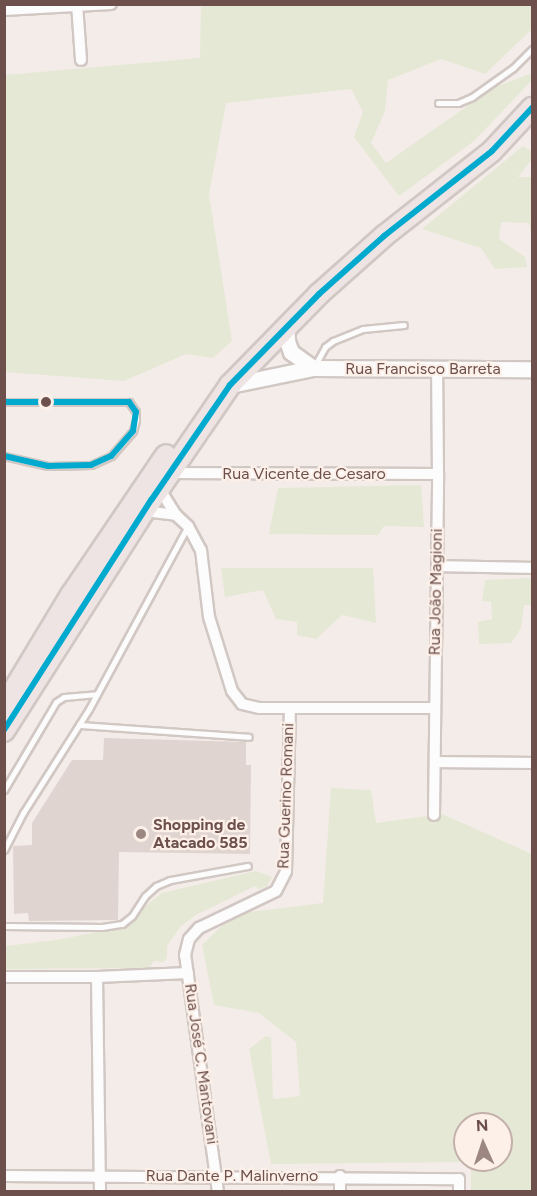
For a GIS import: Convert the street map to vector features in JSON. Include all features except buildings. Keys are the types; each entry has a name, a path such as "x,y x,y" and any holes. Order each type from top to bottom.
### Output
{"highway":[{"path":"5,730 144,511 231,385 286,325 384,236 492,151 532,108"},
{"path":"4,706 71,595 156,468 212,400 231,385"},
{"path":"4,680 27,666"}],"street":[{"path":"4,10 111,4"},
{"path":"77,5 81,60"},
{"path":"286,325 287,341 291,352 313,368"},
{"name":"Rua Francisco Barreta","path":"231,385 313,368 532,369"},
{"name":"Rua João Magioni","path":"434,815 437,369"},
{"name":"Rua Vicente de Cesaro","path":"165,480 438,474"},
{"path":"165,480 176,515 188,526 201,550 209,617 232,691 242,704 260,708 290,709 434,708"},
{"path":"144,511 176,515"},
{"path":"437,566 532,568"},
{"name":"Rua Guerino Romani","path":"188,973 185,955 189,939 199,928 276,891 286,871 290,709"},
{"path":"435,762 532,763"},
{"path":"4,977 97,977 188,973"},
{"name":"Rua José C. Mantovani","path":"188,973 218,1177 218,1191"},
{"path":"97,977 100,1191"},
{"name":"Rua Dante P. Malinverno","path":"4,1176 340,1176 459,1179 459,1191"},
{"path":"340,1176 340,1191"}],"lane":[{"path":"438,104 458,103 472,97 513,68 532,49"},
{"path":"313,368 325,347 333,341 363,329 404,326"},
{"path":"4,402 129,402 136,412 136,420 133,431 111,456 91,465 48,466 4,456"},
{"path":"4,850 23,813 80,725 188,526"},
{"path":"4,790 56,702 64,697 97,694"},
{"path":"80,725 249,737"},
{"path":"4,926 102,927 122,924 132,916 145,896 156,886 170,880 248,866"}],"green space":[{"path":"201,5 532,5 532,29 485,74 441,59 388,80 385,111 371,143 386,163 493,88 532,73 532,80 474,141 399,196 354,137 363,112 351,89 226,103 209,194 232,341 213,358 186,354 124,381 5,372 5,75 200,58"},
{"path":"523,146 532,152 532,159 518,177 532,177 532,238 529,223 501,222 499,239 525,257 527,267 495,269 481,248 422,229"},
{"path":"421,485 424,527 384,526 378,535 269,534 278,488"},
{"path":"221,568 373,568 376,623 342,615 316,639 297,635 297,622 276,619 263,590 225,597"},
{"path":"532,578 532,605 524,605 521,628 511,643 479,644 478,622 492,619 491,602 482,601 485,580"},
{"path":"331,788 371,790 376,823 442,814 532,854 532,1191 471,1191 471,1172 513,1172 513,1112 453,1112 453,1162 271,1164 249,1049 266,1036 271,1038 273,1099 300,1096 296,1042 259,1013 214,1005 202,945 234,914 323,903"},
{"path":"256,871 272,877 267,886 259,889 255,886 196,915 181,926 167,946 167,958 163,962 154,961 149,968 5,969 5,946 56,940 129,926 143,908 162,893"}],"transit line":[{"path":"4,730 152,499 230,385 319,294 384,236 492,151 532,108"},
{"path":"4,402 129,402 136,412 133,431 111,456 91,465 48,466 4,456"}],"place":[{"name":"Shopping de Atacado 585","path":"141,834"}]}
